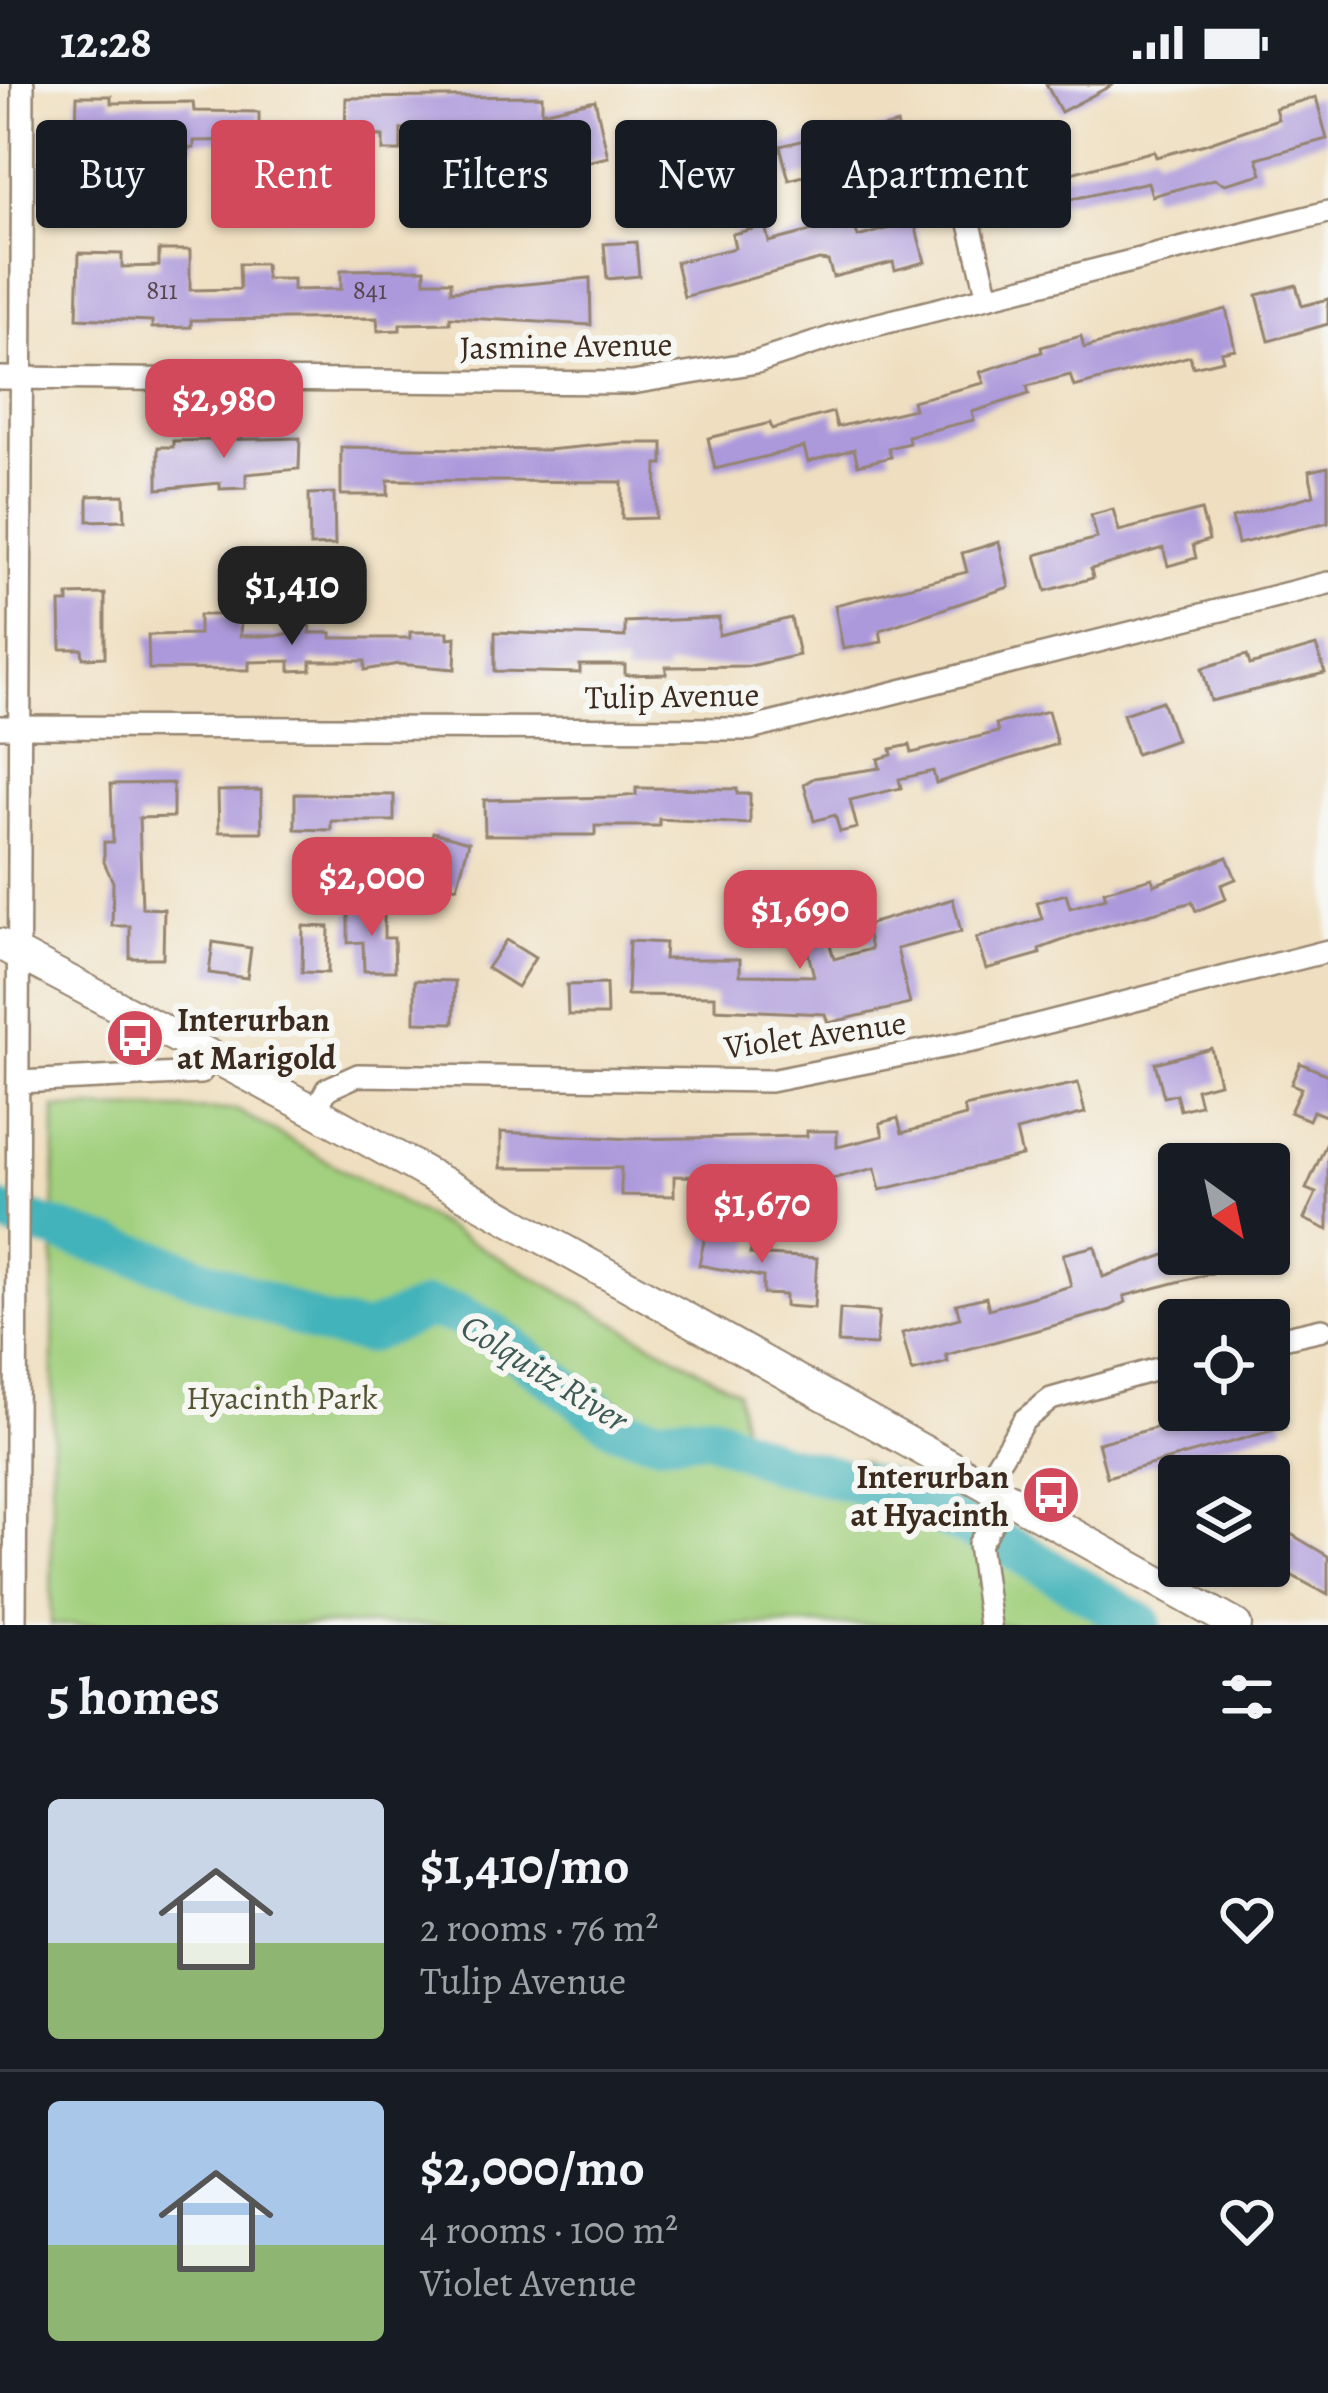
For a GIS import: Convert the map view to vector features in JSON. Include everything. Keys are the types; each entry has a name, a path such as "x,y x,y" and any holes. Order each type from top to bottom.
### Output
{"main road":[{"path":"10,949 315,1111 1236,1625"}],"street":[{"path":"15,1625 8,1423 17,1221 10,949 24,728 11,378 23,84"},
{"name":"Jasmine Avenue","path":"11,378 632,383 757,362 850,331 1328,212"},
{"path":"971,228 988,296"},
{"name":"Tulip Avenue","path":"0,727 750,729 1328,583"},
{"name":"Violet Avenue","path":"315,1111 327,1089 358,1075 770,1081 978,1040 1328,950"},
{"path":"13,1070 200,1073 215,1056"},
{"path":"1290,1336 1322,1329"},
{"path":"990,1625 984,1536 1024,1420 1051,1399 1158,1369"}],"green space":[{"name":"Hyacinth Park","path":"55,1108 236,1110 737,1391 748,1461 862,1461 1154,1625 51,1625"}],"building":[{"path":"1046,84 1114,84 1061,112"},
{"path":"77,96 111,96 111,103 193,102 194,111 259,112 259,120 211,120 211,141 194,141 194,148 187,148 187,120 76,120"},
{"path":"542,96 542,112 595,100 608,157 591,161 591,120 399,120 399,151 383,151 383,136 375,136 375,120 345,120 346,98"},
{"path":"1316,97 1327,139 1257,158 1262,174 1225,184 1214,179 1152,196 1148,182 1071,199 1071,173 1154,151 1156,157 1205,144 1278,119 1275,108"},
{"path":"801,141 801,177 789,180 780,146"},
{"path":"757,228 766,228 769,242 811,231 855,228 858,237 890,228 916,228 925,262 895,270 893,262 833,277 828,261 819,260 684,297 676,262 735,248 732,234"},
{"path":"636,242 639,276 607,279 604,244"},
{"path":"159,250 190,250 190,290 240,289 239,264 265,264 266,279 293,279 293,290 341,289 341,270 425,269 425,281 451,281 451,291 590,278 591,325 450,317 450,323 400,324 400,330 378,331 377,318 191,320 191,327 152,328 152,321 77,318 79,253 122,254 122,267 159,266"},
{"path":"1296,285 1302,306 1328,299 1328,324 1269,341 1257,295"},
{"path":"1226,309 1235,349 1221,352 1223,360 1193,367 1190,356 1074,387 1070,375 1027,386 1029,394 972,412 974,420 908,436 909,443 888,448 891,457 858,465 854,449 808,462 804,447 715,469 708,438 770,423 772,429 833,412 837,427 914,409 912,401 984,383 980,372 1042,352 1041,347 1081,336 1084,348"},
{"path":"300,438 299,469 246,474 246,488 220,489 220,483 158,489 158,447 173,447 173,441"},
{"path":"663,443 663,464 657,464 656,518 622,519 622,482 388,480 388,495 341,495 341,447 547,450"},
{"path":"1328,467 1328,522 1238,544 1232,518 1314,495 1309,471"},
{"path":"334,493 335,545 310,546 309,494"},
{"path":"124,495 125,520 88,521 88,496"},
{"path":"1113,509 1119,531 1201,510 1209,540 1193,545 1196,558 1168,566 1163,548 1091,569 1093,578 1046,591 1036,555 1097,538 1091,515"},
{"path":"999,542 1009,587 880,630 882,642 843,649 835,605 967,572 962,553"},
{"path":"105,594 105,657 83,658 82,649 61,649 60,603 68,603 68,595"},
{"path":"199,615 241,615 240,636 277,636 290,633 290,626 310,626 310,633 331,633 331,638 410,638 410,632 448,632 448,638 456,637 455,669 398,664 365,670 365,661 311,661 311,670 290,671 290,661 249,662 249,670 149,669 148,635 199,634"},
{"path":"719,618 719,635 791,618 799,655 750,666 666,667 666,674 625,675 625,665 580,665 580,673 495,671 495,632 625,637 625,622"},
{"path":"1316,646 1325,673 1211,701 1202,668 1247,655 1250,665"},
{"path":"1162,701 1176,740 1136,754 1123,714"},
{"path":"1048,711 1057,744 936,783 933,771 899,779 901,788 850,800 857,828 840,832 835,815 814,821 804,784 814,778 880,768 878,759 892,755 891,749 910,745 912,753 998,732 996,724"},
{"path":"173,783 173,817 139,818 142,908 164,909 163,958 130,958 130,926 112,926 113,882 104,862 104,842 113,842 111,784"},
{"path":"636,788 737,789 737,794 750,794 750,824 659,819 659,826 595,826 595,835 485,835 484,800 616,797 636,795"},
{"path":"261,790 262,832 219,832 218,791"},
{"path":"295,794 394,795 394,821 331,821 331,830 295,829"},
{"path":"433,832 469,842 457,887 420,878"},
{"path":"1227,857 1236,879 1221,885 1226,899 1196,911 1192,902 1088,931 1039,949 1040,954 986,969 976,938 1042,919 1037,902 1066,894 1070,908 1106,898 1104,891 1152,878 1154,885"},
{"path":"953,899 961,932 897,949 910,1004 828,1023 825,1014 715,1009 715,996 627,995 629,941 665,943 664,959 740,959 740,975 814,976 805,941 827,935 834,959 871,949 866,925"},
{"path":"384,907 384,938 394,938 395,971 364,971 363,942 348,943 348,912"},
{"path":"303,926 329,927 328,973 302,972"},
{"path":"506,940 535,958 517,987 487,968"},
{"path":"213,942 251,948 247,978 209,973"},
{"path":"415,980 455,981 454,1023 415,1022"},
{"path":"606,984 607,1015 568,1015 567,985"},
{"path":"1211,1048 1219,1083 1196,1089 1200,1105 1180,1110 1176,1094 1164,1097 1155,1063"},
{"path":"1300,1063 1328,1075 1328,1117 1313,1111 1309,1120 1290,1112 1301,1088 1291,1084"},
{"path":"1078,1083 1085,1113 1016,1131 1022,1156 880,1190 875,1168 835,1178 785,1179 785,1185 758,1185 743,1182 743,1177 674,1176 674,1196 621,1195 621,1168 501,1168 501,1132 630,1139 807,1136 807,1131 837,1131 837,1147 883,1136 880,1123 898,1118 902,1133 966,1116 964,1107"},
{"path":"1328,1140 1328,1230 1304,1219 1316,1193 1306,1189"},
{"path":"707,1226 754,1235 750,1254 817,1258 814,1308 785,1306 785,1295 763,1294 763,1277 699,1265"},
{"path":"1095,1246 1103,1277 1158,1257 1158,1275 1204,1275 1124,1296 1126,1302 1111,1310 946,1355 948,1362 912,1372 902,1333 960,1318 956,1304 986,1297 989,1309 1071,1286 1063,1254"},
{"path":"840,1309 879,1312 876,1345 838,1343"},
{"path":"1158,1427 1158,1431 1271,1431 1185,1455 1158,1455 1158,1463 1107,1477 1098,1443"},
{"path":"1290,1533 1328,1556 1328,1595 1290,1574"}],"waterway":[{"name":"Colquitz River","path":"0,1213 163,1263 325,1326 366,1333 428,1308 457,1314 489,1331 618,1427 657,1437 709,1433 778,1463 887,1490 1017,1550 1142,1625"}],"place":[{"name":"Interurban at Marigold","path":"135,1038"},
{"name":"Interurban at Hyacinth","path":"1051,1495"}]}
